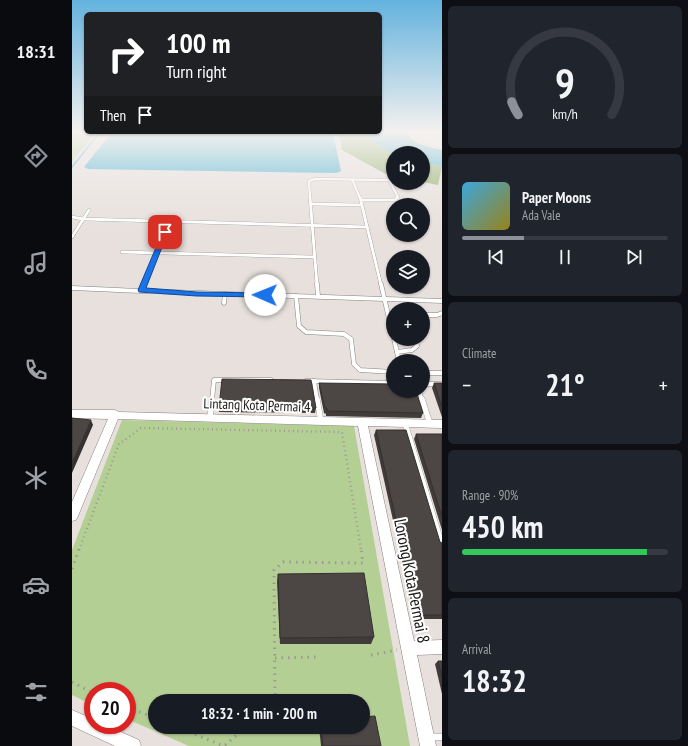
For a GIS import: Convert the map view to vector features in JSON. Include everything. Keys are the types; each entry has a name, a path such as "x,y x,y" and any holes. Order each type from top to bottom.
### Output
{"street":[{"name":"Lintang Kota Permai 4","path":"72,414 442,424"},
{"path":"72,516 115,414"},
{"name":"Lorong Kota Permai 8","path":"362,422 427,742"},
{"path":"408,648 442,647"},
{"path":"72,718 133,746"}],"lane":[{"path":"318,296 308,181 315,179 384,179 389,180 398,197 395,200 361,200"},
{"path":"352,179 361,200 386,304"},
{"path":"311,204 361,205"},
{"path":"72,237 89,210"},
{"path":"72,217 83,219 367,227"},
{"path":"141,290 169,221"},
{"path":"122,252 314,257"},
{"path":"72,288 442,301"},
{"path":"224,294 224,303"},
{"path":"265,295 266,303"},
{"path":"296,296 299,326 306,332 344,334 351,339 354,364 360,370 386,372"},
{"path":"430,314 442,312"},
{"path":"395,346 396,352 412,350 417,346"},
{"path":"430,372 442,373"},
{"path":"210,417 214,380 275,380"},
{"path":"298,380 386,383"},
{"path":"314,381 321,421"},
{"path":"430,384 442,384"},
{"path":"421,398 430,424"},
{"path":"405,423 442,545"},
{"path":"427,742 442,737"}],"path":[{"path":"72,568 118,444 141,428 342,432 363,563 283,562 274,570 275,694"},
{"path":"371,655 408,648"},
{"path":"275,658 318,657"},
{"path":"72,682 84,688"},
{"path":"136,711 148,715"},
{"path":"194,734 224,746 238,734"}],"green space":[{"path":"371,166 386,166 386,174"},
{"path":"430,166 442,167 438,185 430,183"},
{"path":"122,420 354,426 410,746 189,746 161,734 370,734 370,694 148,694 148,728 136,723 136,682 84,682 84,701 72,695 72,550"}],"water":[{"path":"340,166 341,171 336,173 88,169 84,167"}],"building":[{"path":"222,379 311,380 316,408 219,407"},
{"path":"319,383 386,384 386,398 418,398 423,413 327,411 327,408 325,408"},
{"path":"434,383 442,383 442,407"},
{"path":"72,418 91,420 72,463"},
{"path":"376,430 406,430 440,542 442,543 442,615 417,615"},
{"path":"416,434 442,434 442,517"},
{"path":"364,573 374,637 280,638 278,574"},
{"path":"438,661 442,661 442,678"},
{"path":"370,716 375,716 381,746 323,746 322,734 370,734"}],"route":[{"path":"165,232 141,290 197,294 265,295"}]}
